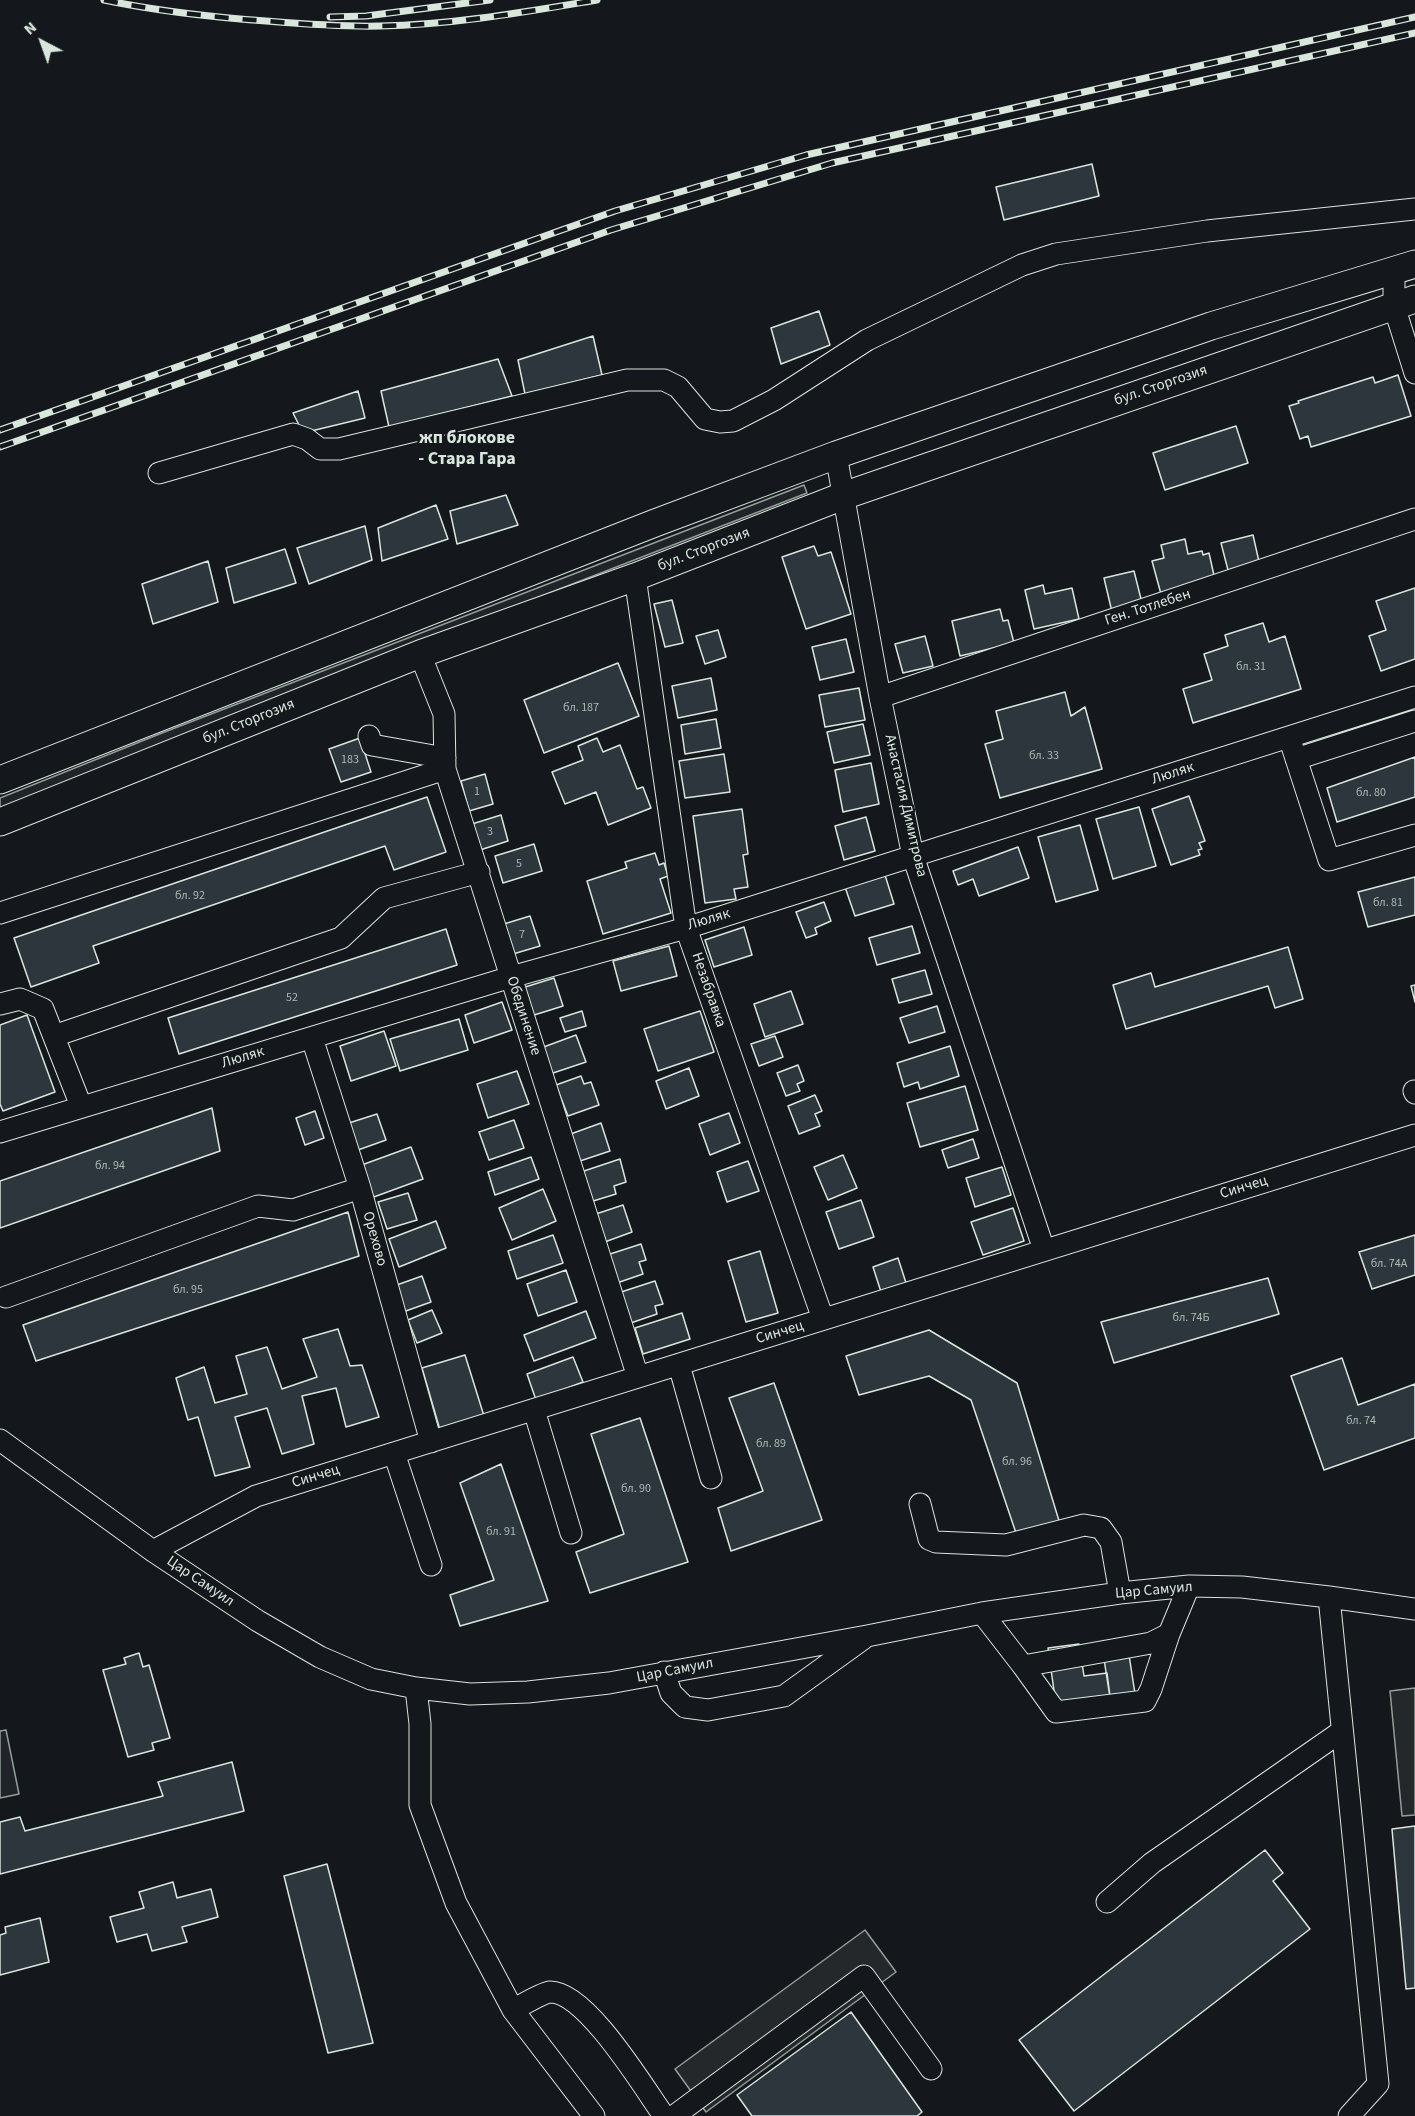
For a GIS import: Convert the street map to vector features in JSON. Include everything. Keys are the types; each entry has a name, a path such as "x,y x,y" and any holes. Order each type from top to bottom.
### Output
{"main road":[{"path":"0,780 655,523 836,455 1211,326 1410,266"},
{"name":"бул. Сторгозия","path":"0,822 420,654 635,577 843,496 1404,302"}],"street":[{"path":"159,473 293,434 320,449 339,448 627,380 664,380 678,387 705,419 720,422 733,421 774,400 867,340 1022,265 1056,254 1207,231 1415,209"},
{"path":"1410,266 1404,302 1415,373"},
{"name":"Анастасия Димитрова","path":"836,455 880,697 913,856 1044,1250"},
{"name":"Ген. Тотлебен","path":"880,697 1415,519"},
{"name":"Незабравка","path":"635,577 686,928 823,1319"},
{"name":"Обединение","path":"420,654 444,714 445,764 510,977 638,1377"},
{"name":"Люляк","path":"0,1132 510,977 686,928 1415,697"},
{"path":"1296,759 1415,721"},
{"path":"369,736 372,745 445,764"},
{"path":"1288,737 1329,860 1415,835"},
{"path":"0,913 445,764"},
{"path":"54,1036 341,938 384,898 479,872"},
{"path":"0,1004 20,999 43,1009 81,1106"},
{"name":"Орехово","path":"312,1038 360,1188 431,1442"},
{"name":"Синчец","path":"153,1551 256,1496 1415,1135"},
{"path":"6,1297 258,1206 293,1210 360,1188"},
{"path":"679,1365 711,1478"},
{"path":"534,1410 571,1533"},
{"name":"Цар Самуил","path":"0,1440 153,1551 258,1621 320,1657 371,1679 416,1688 470,1694 528,1692 609,1683 982,1613 1120,1593 1189,1587 1242,1587 1415,1609"},
{"path":"394,1454 431,1565"},
{"path":"920,1504 929,1539 936,1542 1006,1545 1084,1525 1101,1528 1111,1542 1120,1593"},
{"path":"982,1613 1056,1712 1145,1701 1189,1587"},
{"path":"1329,1597 1378,2084 1349,2116"},
{"path":"1023,1666 1151,1643 1169,1634"},
{"path":"664,1672 671,1693 685,1707 708,1710 784,1695 867,1636"},
{"path":"416,1688 420,1724 420,1806 456,1903 513,2010 594,2116"},
{"path":"1107,1902 1152,1863 1342,1731"},
{"path":"674,2116 864,1976 931,2069"},
{"path":"513,2010 549,1992 568,1996 605,2031 664,2116"}],"shaded area":[{"path":"804,485 807,493 173,739 0,809 0,798 162,733"},
{"path":"1415,1688 1415,1815 1402,1816 1390,1691"},
{"path":"6,1730 19,1794 0,1798 0,1731"},
{"path":"865,1930 896,1972 706,2112 675,2069"}],"building":[{"path":"1092,164 1099,196 1004,220 996,187"},
{"path":"819,311 830,345 781,364 771,328"},
{"path":"593,336 602,375 525,394 518,360"},
{"path":"498,359 512,396 389,427 381,391"},
{"path":"1398,375 1411,416 1311,447 1308,436 1300,439 1289,406 1373,377 1375,383"},
{"path":"358,391 365,418 303,433 293,413"},
{"path":"1236,426 1248,463 1165,490 1153,453"},
{"path":"506,495 518,525 457,544 450,511"},
{"path":"436,505 448,539 382,561 378,528"},
{"path":"365,526 372,560 309,584 297,548"},
{"path":"1253,535 1260,566 1229,574 1221,543"},
{"path":"1185,539 1188,554 1202,551 1203,555 1209,553 1215,580 1161,594 1152,561 1164,558 1161,545"},
{"path":"814,546 818,556 831,552 851,614 806,629 782,557"},
{"path":"285,549 296,583 234,603 226,568"},
{"path":"208,561 218,602 153,624 142,584"},
{"path":"1134,571 1142,603 1112,612 1104,578"},
{"path":"1043,585 1045,594 1072,588 1079,619 1034,629 1025,590"},
{"path":"1415,588 1415,659 1381,671 1369,636 1386,630 1376,601"},
{"path":"672,600 683,643 665,647 654,604"},
{"path":"1000,609 1003,621 1008,620 1014,643 960,656 952,621"},
{"path":"1263,623 1269,642 1285,636 1301,689 1193,723 1183,689 1212,680 1204,654 1228,646 1225,635"},
{"path":"718,630 726,657 705,664 696,636"},
{"path":"925,636 933,666 903,673 895,644"},
{"path":"846,639 854,672 820,680 812,647"},
{"path":"618,663 639,716 544,753 524,700"},
{"path":"711,678 717,710 678,718 672,686"},
{"path":"859,688 865,720 825,727 819,695"},
{"path":"1065,692 1071,716 1085,707 1102,769 1000,798 985,744 1003,739 996,711"},
{"path":"716,719 721,748 685,754 681,725"},
{"path":"863,724 870,755 834,763 827,732"},
{"path":"360,738 371,772 341,782 329,749"},
{"path":"597,738 603,752 620,745 637,789 643,787 651,808 608,825 596,792 565,804 552,772 583,760 578,746"},
{"path":"724,754 730,792 685,798 679,761"},
{"path":"1415,757 1415,797 1337,822 1327,788"},
{"path":"871,763 879,804 843,812 835,770"},
{"path":"485,774 493,804 469,811 461,781"},
{"path":"1189,796 1205,841 1199,843 1202,849 1198,850 1200,855 1171,865 1152,809"},
{"path":"427,797 446,852 394,870 385,846 93,946 99,963 31,987 14,938"},
{"path":"1139,807 1156,866 1113,879 1096,819"},
{"path":"742,809 748,854 743,855 748,887 734,889 736,899 705,903 693,816"},
{"path":"501,815 508,841 480,850 472,824"},
{"path":"866,817 875,851 844,860 835,826"},
{"path":"1080,825 1098,890 1056,902 1038,837"},
{"path":"534,844 542,871 503,883 495,856"},
{"path":"1018,847 1029,878 979,896 973,879 958,885 953,871"},
{"path":"655,853 659,865 664,863 668,876 660,879 671,913 603,934 587,881 627,868 625,862"},
{"path":"885,875 894,904 855,916 845,887"},
{"path":"1415,877 1415,915 1368,927 1358,892"},
{"path":"824,902 831,921 815,928 817,934 806,938 796,912"},
{"path":"530,916 540,946 513,954 504,924"},
{"path":"912,926 920,953 877,965 869,938"},
{"path":"744,927 752,955 714,967 705,940"},
{"path":"446,929 457,965 179,1054 168,1018"},
{"path":"669,946 677,976 621,991 613,961"},
{"path":"1288,947 1303,999 1275,1008 1268,986 1126,1029 1113,985 1151,973 1155,987"},
{"path":"925,970 932,994 899,1003 892,979"},
{"path":"554,978 563,1006 531,1016 522,988"},
{"path":"1415,985 1415,1002 1411,986"},
{"path":"791,991 803,1024 765,1037 754,1004"},
{"path":"502,1002 512,1030 474,1043 465,1015"},
{"path":"937,1006 945,1032 909,1043 900,1018"},
{"path":"582,1011 586,1026 565,1032 560,1018"},
{"path":"700,1011 714,1052 658,1071 644,1029"},
{"path":"27,1015 55,1092 3,1111 0,1104 0,1025"},
{"path":"459,1019 468,1050 400,1071 390,1039"},
{"path":"384,1031 396,1066 351,1081 340,1046"},
{"path":"576,1035 586,1062 550,1074 541,1048"},
{"path":"775,1036 783,1057 759,1066 751,1044"},
{"path":"950,1046 959,1076 920,1089 918,1082 904,1087 897,1063"},
{"path":"798,1065 804,1081 797,1084 800,1091 786,1096 777,1073"},
{"path":"689,1068 699,1096 666,1109 656,1081"},
{"path":"517,1071 529,1104 488,1118 477,1084"},
{"path":"581,1076 584,1084 591,1082 599,1105 568,1116 556,1085"},
{"path":"965,1086 978,1130 920,1147 907,1103"},
{"path":"815,1095 822,1111 815,1114 820,1126 799,1134 788,1106"},
{"path":"212,1108 220,1151 0,1228 0,1181"},
{"path":"315,1111 324,1138 305,1145 296,1118"},
{"path":"729,1113 740,1143 710,1155 699,1124"},
{"path":"377,1114 386,1140 358,1150 349,1123"},
{"path":"514,1120 524,1148 489,1160 479,1132"},
{"path":"601,1123 610,1151 577,1162 568,1135"},
{"path":"973,1139 979,1158 948,1168 942,1150"},
{"path":"411,1147 423,1179 371,1198 359,1166"},
{"path":"843,1155 857,1188 828,1200 814,1167"},
{"path":"531,1157 539,1179 495,1195 488,1172"},
{"path":"620,1159 626,1182 614,1186 616,1194 590,1202 581,1172"},
{"path":"748,1161 759,1191 727,1202 717,1172"},
{"path":"1002,1167 1011,1195 975,1207 966,1178"},
{"path":"543,1189 556,1221 512,1240 499,1208"},
{"path":"408,1193 417,1220 387,1229 378,1202"},
{"path":"861,1200 874,1237 839,1249 826,1212"},
{"path":"623,1205 632,1232 602,1243 593,1215"},
{"path":"1013,1208 1024,1241 983,1255 971,1222"},
{"path":"348,1212 359,1256 36,1361 23,1325"},
{"path":"436,1221 446,1248 399,1267 389,1239"},
{"path":"553,1235 563,1263 517,1279 508,1251"},
{"path":"1415,1235 1415,1275 1372,1289 1359,1252"},
{"path":"641,1244 646,1260 639,1262 643,1274 614,1284 604,1256"},
{"path":"760,1251 778,1313 746,1322 728,1261"},
{"path":"898,1258 907,1286 882,1295 873,1267"},
{"path":"566,1270 577,1302 538,1316 527,1284"},
{"path":"422,1276 431,1302 403,1312 394,1286"},
{"path":"1268,1278 1279,1314 1114,1363 1101,1322"},
{"path":"655,1281 663,1304 655,1306 657,1314 625,1325 615,1294"},
{"path":"432,1310 442,1333 417,1343 408,1320"},
{"path":"586,1311 596,1338 534,1361 524,1335"},
{"path":"682,1313 690,1339 643,1354 635,1328"},
{"path":"338,1329 350,1366 362,1365 379,1417 346,1427 336,1388 302,1396 314,1444 282,1454 267,1408 235,1417 250,1467 215,1476 198,1417 188,1420 176,1378 204,1367 215,1403 247,1394 236,1356 267,1347 282,1389 317,1377 303,1339"},
{"path":"929,1330 1017,1383 1060,1524 1016,1533 971,1400 929,1376 859,1395 846,1356"},
{"path":"465,1355 484,1416 440,1430 422,1368"},
{"path":"573,1357 583,1382 536,1400 527,1374"},
{"path":"1342,1358 1358,1405 1415,1384 1415,1438 1324,1470 1291,1376"},
{"path":"774,1383 822,1520 731,1551 718,1508 763,1491 729,1398"},
{"path":"640,1418 688,1562 590,1593 576,1552 624,1534 591,1434"},
{"path":"501,1464 548,1601 460,1626 450,1595 494,1580 460,1483"},
{"path":"1079,1644 1084,1676 1107,1673 1111,1704 1057,1712 1048,1648"},
{"path":"139,1653 143,1667 149,1665 170,1738 152,1743 154,1750 128,1757 103,1670 126,1664 124,1658"},
{"path":"1129,1655 1136,1700 1111,1704 1104,1659"},
{"path":"232,1762 244,1811 0,1874 0,1822 20,1817 25,1831 163,1796 158,1782"},
{"path":"1415,1826 1415,1988 1406,1989 1392,1829"},
{"path":"1265,1850 1283,1873 1273,1881 1310,1929 1074,2111 1019,2040"},
{"path":"327,1864 373,2043 328,2053 284,1876"},
{"path":"173,1882 177,1898 211,1889 218,1917 182,1927 187,1942 152,1951 147,1934 117,1942 110,1917 144,1908 139,1892"},
{"path":"40,1918 49,1962 0,1975 0,1935 6,1933 5,1927"},
{"path":"851,2012 922,2112 917,2116 752,2116 737,2095"}],"railway":[{"path":"104,0 225,18 337,26 407,25 461,20 597,0"},
{"path":"330,17 366,16 490,0"},
{"path":"0,430 615,211 806,155 1415,17"},
{"path":"0,447 611,230 832,163 1415,33"}],"district":[{"name":"жп блокове - Стара Гара","path":"467,449"}]}
